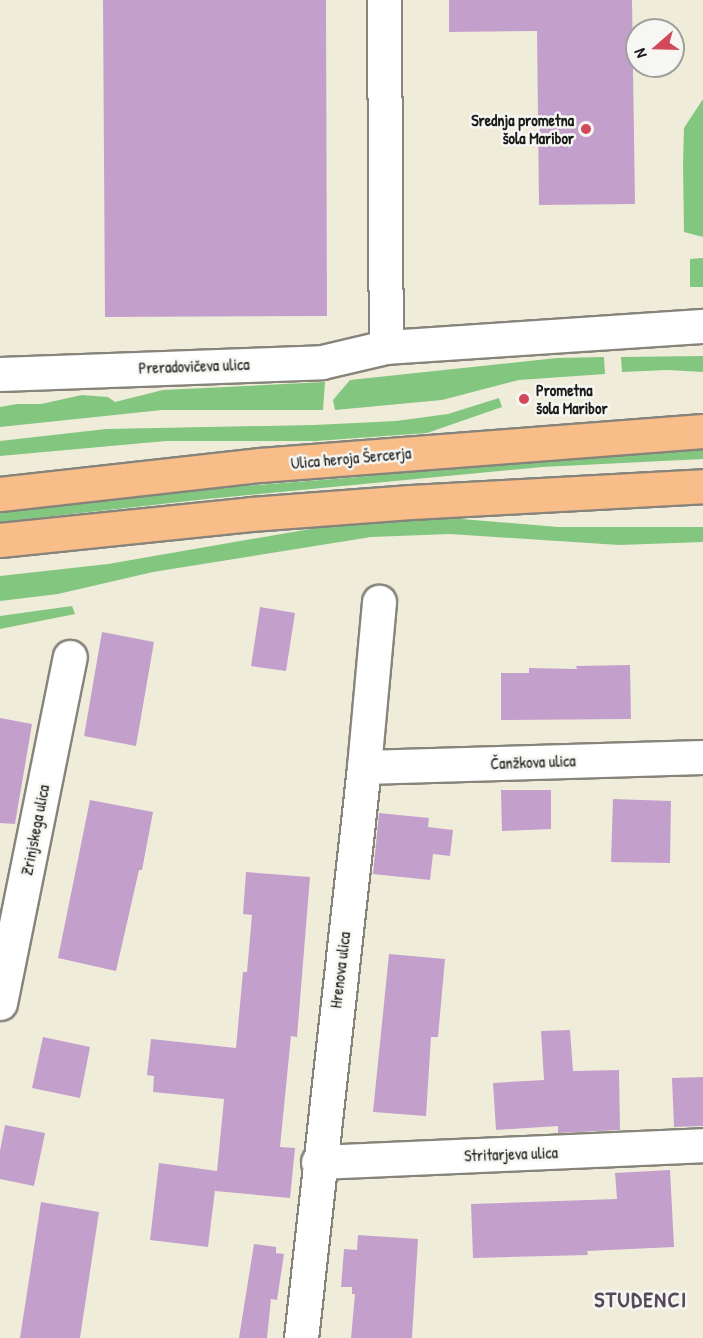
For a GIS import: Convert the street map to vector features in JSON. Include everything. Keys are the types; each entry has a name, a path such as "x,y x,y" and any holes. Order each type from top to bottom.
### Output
{"main road":[{"name":"Ulica heroja Šercerja","path":"0,494 260,465 703,431"},
{"path":"0,540 252,514 411,502 703,486"}],"street":[{"path":"384,0 387,347"},
{"name":"Preradovičeva ulica","path":"0,374 322,362 387,347 703,326"},
{"name":"Hrenova ulica","path":"301,1338 318,1162 364,767 379,602"},
{"name":"Zrinjskega ulica","path":"0,1003 70,657"},
{"name":"Čanžkova ulica","path":"364,767 703,757"},
{"name":"Stritarjeva ulica","path":"318,1162 703,1145"}],"green space":[{"path":"703,99 703,237 684,232 683,164 684,128"},
{"path":"703,258 703,287 690,287 690,259"},
{"path":"703,356 703,372 667,370 622,372 621,357"},
{"path":"604,357 605,374 519,380 442,400 335,410 333,400 350,380 557,358"},
{"path":"325,382 323,410 162,410 0,427 0,407 41,404 82,395 108,397 115,402 163,390"},
{"path":"499,398 502,407 427,433 316,441 166,441 0,456 0,441 106,429 396,421 448,414"},
{"path":"703,448 703,459 542,467 207,499 0,522 0,512 205,489 359,477 597,453"},
{"path":"449,518 558,527 703,527 703,542 619,545 450,534 371,537 153,572 58,594 0,601 0,576 108,564 333,525 399,519"},
{"path":"72,606 75,614 0,629 0,616"}],"building":[{"path":"103,0 326,0 327,316 105,317"},
{"name":"Srednja prometna šola Maribor","path":"449,0 632,0 632,18 625,18 625,78 633,78 635,204 539,205 537,31 449,32"},
{"path":"260,607 295,613 286,671 251,666"},
{"path":"102,632 154,642 136,746 84,736"},
{"path":"630,665 631,719 501,720 501,673 529,673 529,668 577,669 576,666"},
{"path":"0,718 32,724 15,824 0,823"},
{"path":"501,790 551,790 551,829 502,831"},
{"path":"613,799 671,801 670,863 611,862"},
{"path":"90,800 153,812 142,870 139,870 116,971 58,958"},
{"path":"379,813 429,818 428,827 453,830 450,856 433,854 430,880 373,874"},
{"path":"246,872 310,877 297,1037 291,1036 280,1147 295,1148 290,1198 215,1191 216,1182 208,1247 150,1240 159,1163 217,1171 224,1099 153,1092 154,1076 147,1075 151,1039 236,1048 243,972 247,972 252,915 243,914"},
{"path":"389,954 445,959 438,1037 431,1037 426,1116 373,1112"},
{"path":"570,1030 573,1071 619,1070 620,1130 558,1133 558,1126 496,1130 493,1083 544,1080 541,1031"},
{"path":"43,1037 90,1047 80,1098 32,1088"},
{"path":"703,1077 703,1126 674,1127 672,1078"},
{"path":"5,1125 45,1133 34,1186 0,1179 0,1151"},
{"path":"670,1170 674,1247 587,1251 588,1255 473,1258 471,1204 617,1199 615,1173"},
{"path":"41,1202 99,1212 80,1338 20,1338"},
{"path":"358,1235 418,1239 412,1338 351,1338 355,1294 352,1294 352,1287 341,1287 344,1249 357,1250"},
{"path":"254,1244 276,1247 276,1253 284,1254 277,1300 271,1299 267,1338 239,1338"}],"place":[{"name":"Srednja prometna šola Maribor","path":"586,129"},
{"name":"Prometna šola Maribor","path":"524,399"}],"district":[{"name":"STUDENCI","path":"641,1300"}]}
